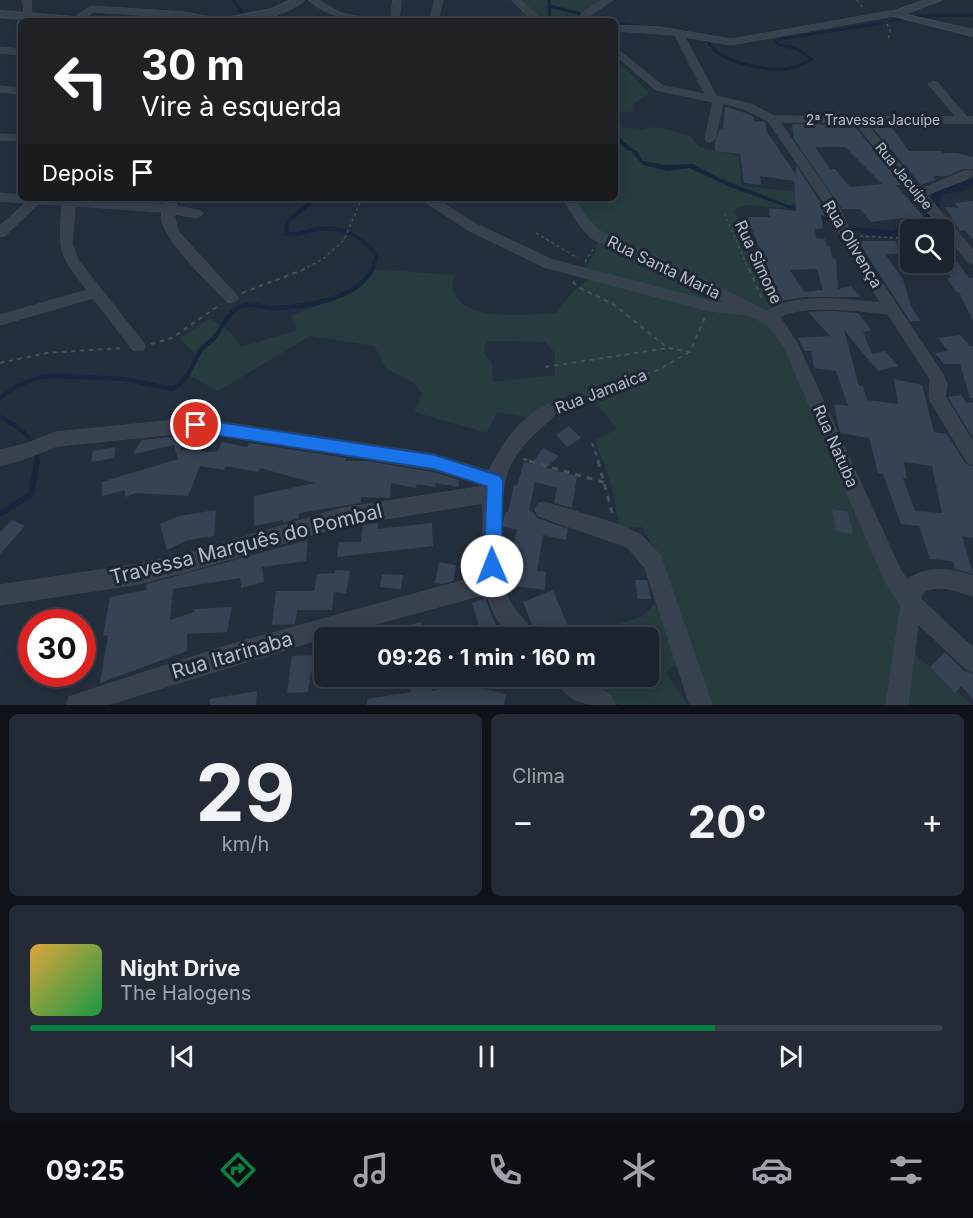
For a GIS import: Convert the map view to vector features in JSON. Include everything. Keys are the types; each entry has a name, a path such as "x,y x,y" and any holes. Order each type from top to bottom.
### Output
{"street":[{"path":"27,0 29,16"},
{"path":"80,18 102,0"},
{"path":"253,18 271,16 299,0"},
{"path":"312,0 337,18"},
{"path":"395,18 397,0"},
{"path":"435,18 439,0"},
{"path":"516,0 536,18"},
{"path":"584,18 609,0"},
{"path":"618,28 647,28 731,42 871,19 936,0"},
{"path":"91,9 206,18"},
{"path":"0,14 53,18"},
{"path":"887,15 973,33"},
{"path":"679,34 716,100 710,139"},
{"path":"0,50 18,52"},
{"path":"618,53 654,85 759,111 772,119"},
{"path":"933,84 968,120"},
{"path":"0,89 18,91"},
{"name":"2ª Travessa Jacuípe","path":"772,119 968,120"},
{"name":"Rua Olivença","path":"772,119 841,225 891,309 937,377 939,384 936,397 973,457"},
{"name":"Rua Jacuípe","path":"859,121 973,259"},
{"path":"0,136 18,138"},
{"path":"920,194 968,174"},
{"path":"0,197 18,199"},
{"path":"0,233 34,201"},
{"path":"138,346 72,261 66,244 69,201 171,204 197,214"},
{"path":"430,201 472,227 549,264 710,306 754,312"},
{"name":"Rua Santa Maria","path":"570,201 582,220 596,235 675,270 773,321"},
{"path":"171,204 167,217 172,233 232,298"},
{"path":"0,320 97,292"},
{"path":"773,321 773,314 790,307 851,305 891,309"},
{"name":"Rua Natuba","path":"773,321 790,343 892,574 911,603 973,662"},
{"name":"Rua Jamaica","path":"516,627 498,600 493,582 494,488 508,454 525,430 548,412"},
{"path":"0,458 81,435 196,425 434,462 494,488"},
{"name":"Travessa Marquês do Pombal","path":"0,595 139,574 196,560 342,517 466,496 494,488"},
{"path":"544,510 617,533 634,541 653,562 701,705"},
{"path":"897,705 913,588 918,583 939,579 973,586"},
{"name":"Rua Itarinaba","path":"77,705 141,681 238,652 387,613 493,582"},
{"path":"576,687 604,705"}],"path":[{"path":"887,15 890,30 888,40"},
{"path":"0,363 47,353 138,346 172,338 232,298 305,268 333,250 346,237 362,201"},
{"name":"Rua Simone","path":"724,213 773,321"},
{"path":"841,225 861,236 900,238"},
{"path":"536,233 585,262 595,247 596,235"},
{"path":"580,272 573,279 573,283 614,304 668,348"},
{"path":"545,367 668,348 690,352 710,306"},
{"name":"Rua Jamaica","path":"548,412 582,395 669,366 690,352"},
{"path":"592,443 606,483 617,533"},
{"path":"508,454 606,483"}],"green space":[{"path":"522,0 606,0 581,18 520,18"},
{"path":"618,60 649,93 633,104 633,111 620,113 618,118"},
{"path":"618,122 621,127 641,130 655,127 674,131 691,137 699,147 739,156 741,186 792,191 800,201 782,208 747,205 734,210 773,301 773,308 766,315 601,234 588,222 576,201 618,201"},
{"path":"598,239 668,270 745,309 704,301 586,268 596,251"},
{"path":"370,269 454,275 452,287 458,299 467,307 491,314 519,315 557,313 572,293 591,278 752,314 764,321 785,341 903,606 888,705 710,705 660,560 642,527 620,528 611,483 596,443 597,439 617,429 605,413 576,391 529,418 497,412 487,433 414,412 422,394 414,383 387,369 374,346 310,336 218,391 184,373 196,354 179,339 210,318 231,333 241,347 297,330 291,316 334,298 363,278","holes":["486,341 545,342 555,353 555,375 493,382 492,363 484,353"]},
{"path":"655,604 678,662 666,672 687,705 621,705 609,702 586,687 659,687 659,627 608,627 641,617"},
{"path":"915,654 972,705 905,705"}],"water":[{"path":"626,146 637,151 643,161 665,165 693,164 719,178 796,208 858,227 894,231 900,223 900,234 894,238 870,236 735,189 689,168 668,171 643,165"},
{"path":"973,174 972,187 942,196 940,208 943,219 906,219 929,214 932,194 965,181"}],"building":[{"path":"725,106 753,116 754,121 765,122 767,132 796,175 796,165 829,216 821,215 823,228 815,229 816,238 825,239 827,246 830,246 832,258 836,259 838,289 851,286 860,297 806,297 774,302 763,271 769,271 747,217 770,217 769,208 796,211 794,181 760,176 761,185 744,183 740,154 715,151 715,142 720,128 723,129","holes":["817,269 823,290 804,292 790,270"]},
{"path":"792,124 852,125 903,185 896,185 925,219 911,219 910,217 871,222 860,209 842,209 794,139","holes":["815,147 845,147 882,184 850,187 835,169 830,169"]},
{"path":"873,128 892,128 909,151 941,151 973,157 973,169 963,169 947,176 933,176 936,180 921,185"},
{"path":"973,201 973,240 965,230 960,231 945,207 959,208 955,203"},
{"path":"858,241 895,241 900,254 885,254 903,279 911,306 920,321 910,321"},
{"path":"954,263 958,263 969,278 973,278 973,321 959,292 956,292 947,278 951,278 948,273 954,273"},
{"path":"808,312 858,313 871,330 863,332 872,354 885,351 898,366 878,371 844,330 859,386 863,386 867,400 898,404 894,379 922,385 934,432 947,434 965,463 973,467 973,538 962,536 973,574 955,569 953,561 930,559 919,526 901,524 883,474 878,473 869,438 840,433 834,404 848,406 836,371 814,368 811,351 805,351 798,338 830,336","holes":["904,462 932,466 942,513 915,511 903,478 907,479"]},
{"path":"960,335 970,346 973,346 973,398 970,398 960,364 944,364 935,353 948,351 938,338"},
{"path":"961,395 967,403 973,402 973,438 948,397"},
{"path":"569,426 581,438 567,447 556,435"},
{"path":"189,435 187,437 199,440 184,443 180,450 217,452 222,442 247,447 249,443 346,458 346,461 366,461 433,472 459,480 458,487 436,483 435,487 417,484 416,488 391,483 390,498 361,497 361,503 299,513 299,518 283,523 283,520 254,526 254,496 315,483 260,468 258,472 226,466 224,470 200,466 188,496 136,493 125,497 125,490 102,496 102,482 178,459 174,445 133,454 142,440"},
{"path":"115,447 114,458 91,462 93,451"},
{"path":"543,448 559,456 546,468 577,476 572,508 554,503 557,488 535,482 529,511 533,512 537,518 568,529 566,540 543,535 537,571 546,572 545,590 515,586 517,565 512,564 516,549 513,548 517,529 502,527 514,485 517,486 524,462 532,464"},
{"path":"832,509 848,512 853,534 836,531"},
{"path":"216,510 214,536 188,540 167,550 160,524 179,516"},
{"path":"12,520 25,526 0,554 0,532"},
{"path":"378,523 377,529 432,523 433,546 337,557 339,542 361,542 363,525"},
{"path":"308,540 306,561 262,567 264,582 241,588 240,578 173,589 170,620 194,612 195,609 232,607 227,632 187,634 187,651 100,683 108,635 103,636 110,597 146,590 147,584"},
{"path":"439,562 456,565 453,581 435,583"},
{"path":"335,570 350,571 346,593 334,592 332,610 297,610 295,624 272,625 276,591 314,591 317,574 335,573"},
{"path":"382,574 403,575 401,589 380,587"},
{"path":"635,580 647,580 651,599 638,599"},
{"path":"553,590 568,627 543,627 542,624 533,627 523,602"},
{"path":"485,598 496,627 479,627 472,603"},
{"path":"422,622 423,627 404,627"},
{"path":"945,652 964,671 973,674 973,699 961,686 955,693 930,667"},
{"path":"314,655 314,672 311,672 308,692 287,693 292,656"},
{"path":"411,687 431,687 432,691 449,687 474,687 506,694 504,705 367,705 367,699 411,692"},
{"path":"257,691 256,705 210,705 210,699"}],"waterway":[{"path":"233,0 243,14"},
{"path":"549,0 549,6"},
{"path":"549,6 581,14"},
{"path":"549,6 550,18"},
{"path":"915,16 973,15"},
{"path":"890,21 902,19"},
{"path":"709,43 722,55 743,64 786,69 800,66 812,59 795,48 779,45 776,42 781,39 882,23"},
{"path":"618,24 639,26"},
{"path":"618,139 629,149"},
{"path":"312,201 287,222 286,234 320,229 347,232 363,241 377,255 372,270"},
{"path":"0,398 19,385 41,377 53,376 125,379 172,389 185,378 200,351 215,337 229,315 237,308 250,305 269,308 300,306 329,300 355,288 365,280 372,269"},
{"path":"0,417 20,429 31,440 37,461"},
{"path":"0,514 31,494 37,461"}],"route":[{"path":"196,425 434,462 495,481 492,566"}]}
